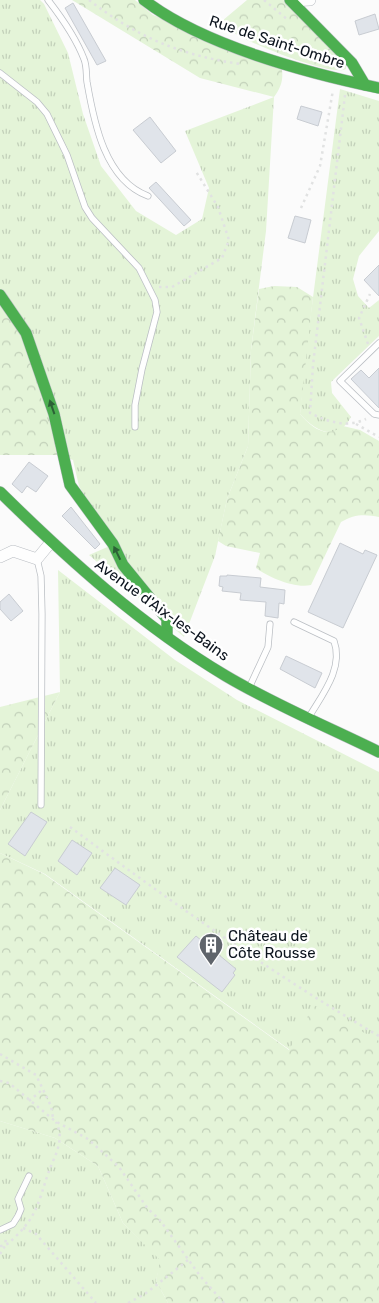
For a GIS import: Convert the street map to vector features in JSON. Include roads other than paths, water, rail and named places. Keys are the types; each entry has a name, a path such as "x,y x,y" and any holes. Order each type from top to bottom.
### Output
{"street":[{"name":"Rue de Saint-Ombre","path":"144,0 177,23 197,32 298,67 365,86 379,88"},
{"path":"291,1 310,0"},
{"path":"291,1 352,64 365,86"},
{"path":"0,294 13,310 26,333 54,414 70,485 113,544 123,565 167,619 167,636"},
{"name":"Avenue d'Aix-les-Bains","path":"0,492 88,576 206,663 249,688 379,752"},
{"path":"0,556 13,551 37,559 51,542"}],"lane":[{"path":"48,0 66,25 85,61 97,127 108,158 119,174 136,192 148,196"},
{"path":"0,73 37,102 47,114 67,155 85,207 92,218 139,268 150,287 157,312 140,378 135,405 135,427"},
{"path":"377,415 340,381 379,344"},
{"path":"37,559 41,576 42,614 41,805"},
{"path":"294,622 334,641 337,650 334,672 308,718"},
{"path":"249,688 268,646 270,624"},
{"path":"3,1229 13,1224 21,1209 18,1199 28,1176"}],"place":[{"name":"Château de Côte Rousse","path":"211,966"}]}
